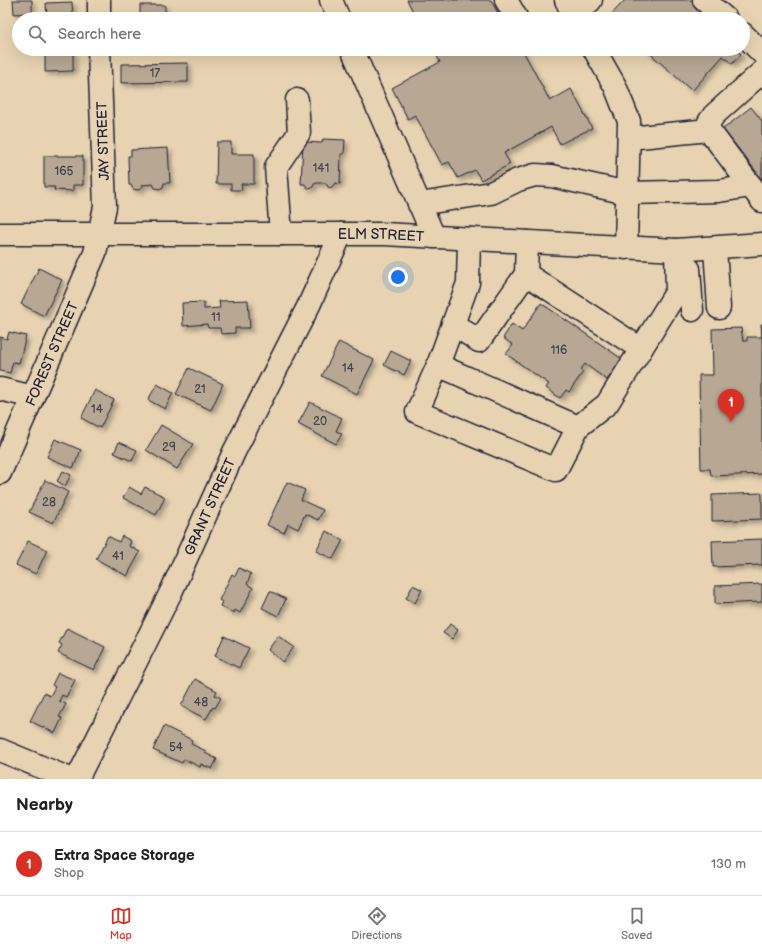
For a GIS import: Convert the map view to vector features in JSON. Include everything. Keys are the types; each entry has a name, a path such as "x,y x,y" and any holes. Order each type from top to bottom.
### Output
{"street":[{"path":"99,0 99,12"},
{"path":"331,0 336,12"},
{"path":"506,0 513,12"},
{"path":"576,12 591,0"},
{"path":"704,0 718,12"},
{"path":"750,41 762,53"},
{"name":"JAY STREET","path":"99,56 105,207 99,233"},
{"path":"355,56 434,237"},
{"path":"598,56 615,86 629,121 626,248"},
{"path":"756,194 709,130 709,122 714,115 762,72"},
{"path":"281,234 276,167 299,133 297,100"},
{"path":"629,138 709,130"},
{"path":"419,204 491,193 518,180 535,175 552,176 628,193 719,191 756,194"},
{"name":"FOREST STREET","path":"0,473 95,253 99,233"},
{"name":"ELM STREET","path":"0,234 341,234 434,237 682,250 762,244"},
{"name":"GRANT STREET","path":"77,779 171,592 234,452 309,305 341,234"},
{"path":"469,239 468,283 438,365 417,412 556,470 578,427 607,404 677,291 682,250"},
{"path":"453,324 479,341 526,274 527,242"},
{"path":"715,248 719,308"},
{"path":"682,250 692,310"},
{"path":"526,274 641,349"},
{"path":"438,365 578,427"},
{"path":"0,389 32,396"},
{"path":"0,750 70,779"}],"building":[{"path":"13,0 32,0 32,12 14,12"},
{"path":"407,0 491,0 497,12 413,12"},
{"path":"625,0 691,0 704,12 614,12"},
{"path":"72,2 73,12 47,12 46,3"},
{"path":"140,5 165,5 165,12 140,12"},
{"path":"45,56 73,56 73,71 45,72"},
{"path":"437,56 526,56 550,101 571,89 592,128 560,144 551,127 504,153 510,164 481,180 475,170 458,178 449,162 442,165 415,115 408,119 392,88 440,62"},
{"path":"653,56 723,56 692,91"},
{"path":"723,56 739,56 732,64"},
{"path":"188,63 188,82 121,83 121,64"},
{"path":"751,107 762,121 762,179 723,129"},
{"path":"323,139 345,140 344,154 341,154 340,184 335,183 331,188 328,187 326,183 315,183 312,188 308,189 305,184 301,184 303,142 322,143"},
{"path":"217,142 231,142 231,154 254,154 254,184 241,184 242,190 231,190 231,184 216,184"},
{"path":"168,148 170,183 164,183 163,187 159,189 155,188 153,184 143,185 141,189 137,190 133,189 131,185 129,185 128,156 131,156 131,150"},
{"path":"44,156 83,156 83,185 73,185 73,191 54,190 55,187 44,187"},
{"path":"39,268 62,280 44,316 21,304"},
{"path":"248,300 250,328 235,328 235,333 221,334 220,328 208,328 207,324 183,326 182,303 204,302 204,309 220,308 219,301"},
{"path":"541,303 622,359 607,380 585,364 580,370 583,372 569,392 566,390 560,398 546,388 549,384 506,354 513,345 503,338 512,324 522,331"},
{"path":"741,328 743,341 747,341 747,337 762,337 762,474 711,476 710,469 701,469 699,375 713,375 712,329"},
{"path":"9,332 26,336 19,363 13,362 10,373 0,371 0,337 7,339"},
{"path":"339,342 374,360 357,394 322,376"},
{"path":"391,351 411,361 404,375 384,365"},
{"path":"189,368 223,384 211,410 176,394"},
{"path":"157,384 173,393 165,409 148,400"},
{"path":"95,390 114,400 100,428 81,418"},
{"path":"310,402 342,418 336,431 342,434 336,444 298,424"},
{"path":"161,425 193,444 177,469 146,450"},
{"path":"55,439 81,450 73,468 47,457"},
{"path":"119,442 137,450 132,461 114,453"},
{"path":"63,471 71,475 65,486 57,481"},
{"path":"45,480 68,492 53,523 29,512"},
{"path":"287,482 305,490 301,500 323,510 318,520 305,514 298,529 288,524 284,533 267,525"},
{"path":"129,487 141,494 145,487 165,497 156,515 123,498"},
{"path":"762,493 762,519 712,521 712,495"},
{"path":"326,531 343,540 333,559 316,551"},
{"path":"108,536 119,542 122,536 131,541 129,546 140,552 127,576 96,559"},
{"path":"762,539 762,565 713,567 712,541"},
{"path":"28,541 47,550 36,574 16,565"},
{"path":"239,568 251,574 247,584 253,588 240,613 235,610 234,613 220,606 222,602 219,600 232,574 235,576"},
{"path":"762,584 762,602 715,604 715,586"},
{"path":"413,585 422,590 415,603 406,598"},
{"path":"270,591 286,599 278,616 262,608"},
{"path":"450,624 458,630 452,639 443,633"},
{"path":"67,628 105,647 94,670 58,653 62,645 59,643"},
{"path":"224,636 249,648 239,668 215,656"},
{"path":"278,636 294,647 283,662 268,650"},
{"path":"58,673 75,680 66,697 62,695 59,701 66,704 59,717 62,718 55,733 30,721 44,693 50,696 55,687 52,685"},
{"path":"195,679 217,691 215,695 221,698 215,708 213,707 206,719 181,706"},
{"path":"164,726 192,740 191,744 206,751 205,753 217,759 212,769 201,764 200,767 184,759 182,763 153,750"}],"place":[{"name":"Extra Space Storage","path":"731,422"}]}
